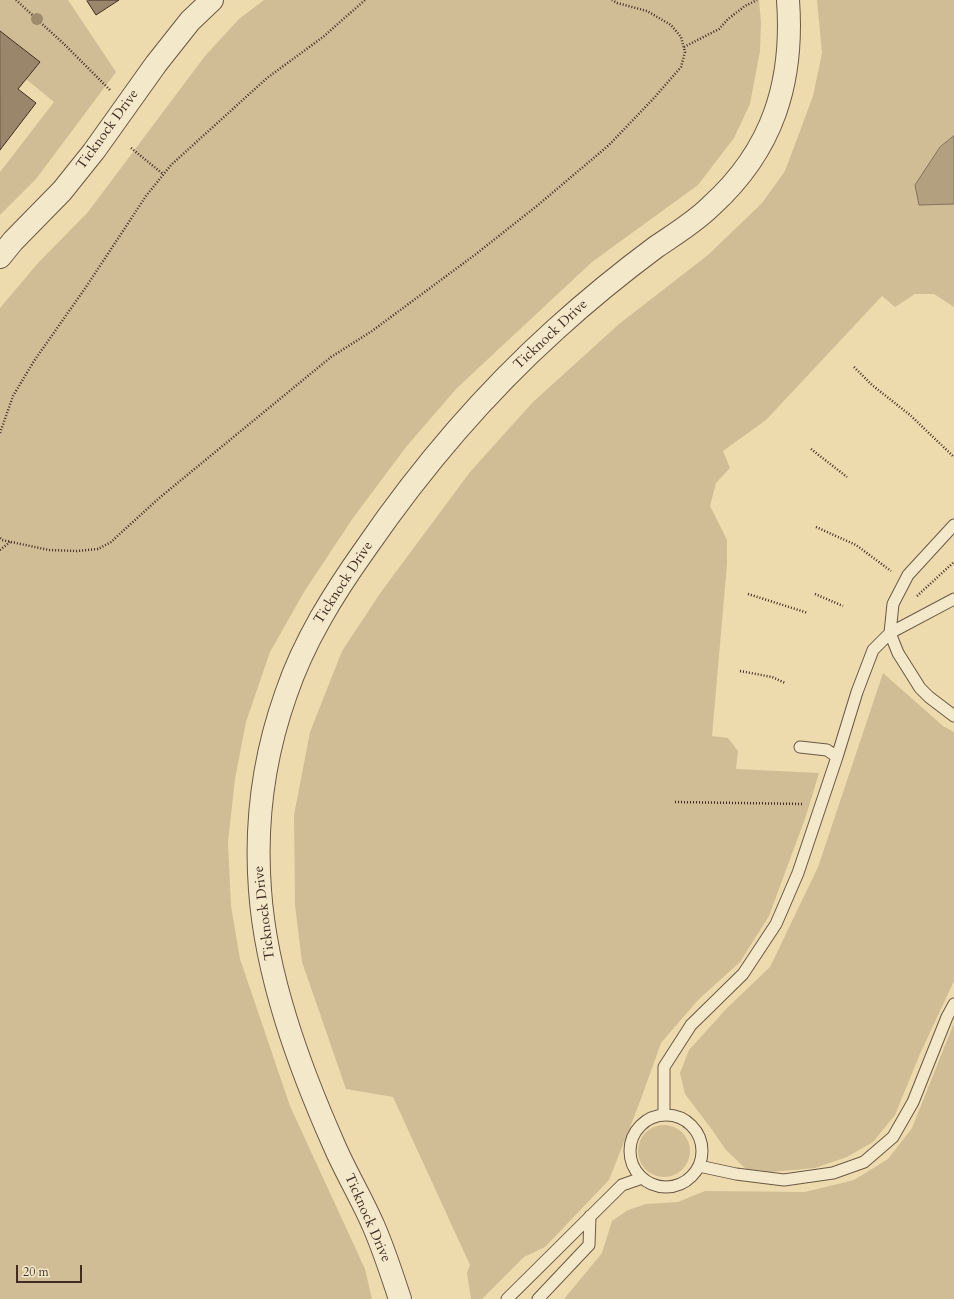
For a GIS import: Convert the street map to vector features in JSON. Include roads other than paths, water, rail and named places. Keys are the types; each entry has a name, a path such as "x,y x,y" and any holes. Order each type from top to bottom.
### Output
{"street":[{"name":"Ticknock Drive","path":"0,257 13,241 62,191 94,151 156,64 190,21 212,0"},
{"name":"Ticknock Drive","path":"400,1299 374,1226 335,1147 317,1105 294,1044 272,971 263,922 258,856 259,821 264,785 276,725 286,693 314,630 355,564 392,510 423,469 482,401 555,330 622,273 710,208 732,186 751,162 776,110 783,87 789,44 788,0"}],"lane":[{"path":"954,525 908,576 893,604 890,633 898,653 920,688 929,697 954,716"},
{"path":"664,1115 664,1067 691,1025 743,974 776,924 798,873 857,692 873,650 890,633 954,599"},
{"path":"800,747 826,750 837,757"},
{"path":"699,1166 736,1174 784,1180 833,1173 864,1162 893,1137 913,1102 947,1017 954,1004"},
{"path":"664,1115 676,1116 688,1122 696,1131 702,1142 703,1154 699,1166 693,1176 684,1183 674,1187 662,1188 651,1185 634,1169 630,1157 630,1145 634,1134 642,1124 652,1118 664,1115"},
{"path":"507,1299 622,1185 642,1178"},
{"path":"538,1299 589,1245 590,1216"}]}
